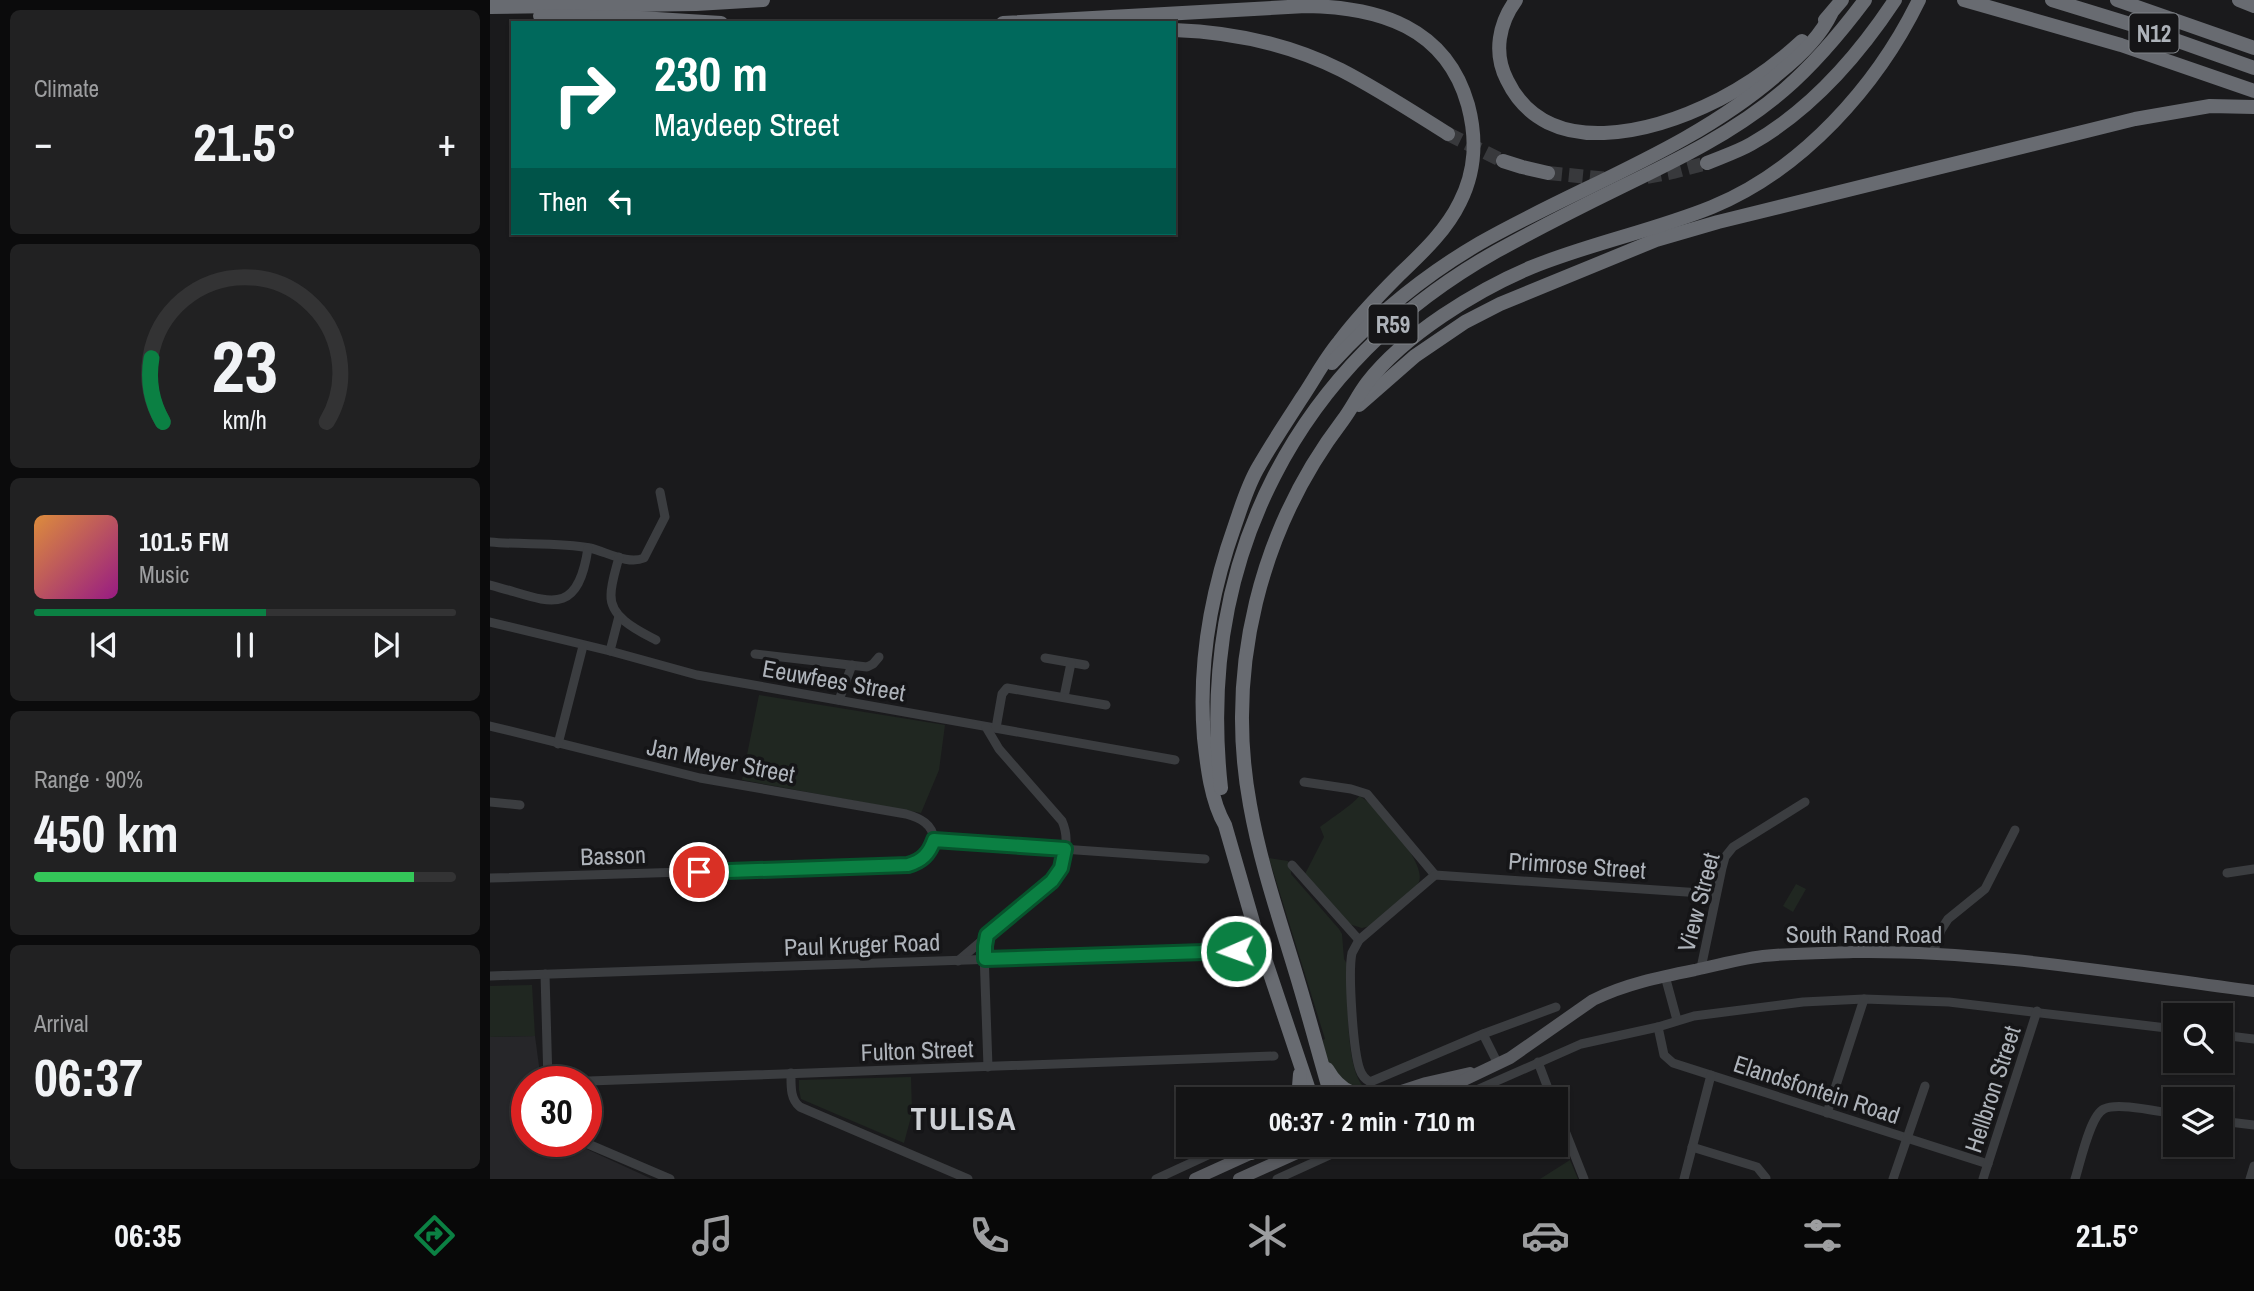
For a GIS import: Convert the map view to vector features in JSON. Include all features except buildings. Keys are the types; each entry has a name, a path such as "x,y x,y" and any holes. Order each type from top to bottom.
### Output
{"highway":[{"path":"490,7 696,4 763,0"},
{"path":"1516,0 1504,21 1499,51 1503,73 1515,95 1531,113 1542,120 1565,129 1596,134 1620,132 1667,121 1721,98 1776,62 1836,8"},
{"name":"R59","path":"1300,1062 1255,929 1225,825 1217,752 1216,710 1225,616 1234,577 1260,501 1273,474 1335,384 1361,354 1433,291 1561,216 1691,152 1739,124 1800,75 1850,21 1865,0"},
{"path":"1707,163 1748,146 1802,108 1848,62 1895,0"},
{"name":"R59","path":"1319,1055 1266,873 1249,802 1244,750 1244,667 1257,592 1284,517 1331,436 1368,382 1402,348 1446,313 1474,295 1535,265 1714,206 1755,185 1824,131 1863,90 1919,0"},
{"path":"1964,0 2121,45 2254,91"},
{"name":"N12","path":"2052,0 2130,24 2254,68"},
{"name":"N12","path":"2116,0 2254,48"},
{"path":"2239,0 2254,6"},
{"path":"1039,21 1306,6 1362,11 1392,19 1423,36 1447,60 1464,89 1473,123 1475,151 1467,187 1454,215 1436,239 1340,340 1319,367 1254,477 1222,565 1210,612 1202,664 1202,711 1206,754 1216,801 1225,825"},
{"path":"1308,389 1376,318 1454,260 1540,211 1672,145 1741,104 1789,65 1821,31 1836,8"},
{"path":"490,13 689,21"},
{"path":"1176,30 1245,37 1308,56 1340,70 1448,134"},
{"path":"1350,411 1415,356 1465,322 1546,283 1656,240 1718,222 2134,119 2210,106 2254,107"},
{"path":"1503,161 1548,173"},
{"path":"1319,1055 1332,1078 1342,1087"},
{"path":"1319,1055 1328,1087"},
{"path":"1299,1087 1300,1062"},
{"path":"1300,1062 1308,1087"}],"main road":[{"name":"South Rand Road","path":"1449,1087 1532,1044 1593,1000 1618,989 1665,976 1761,957 1880,952 1933,953 2018,960 2254,991"},
{"name":"South Rand Road","path":"1417,1087 1493,1066"},
{"path":"1195,1179 1239,1157"},
{"path":"1239,1179 1288,1157"}],"street":[{"path":"490,542 573,545 639,560 644,558 665,517 660,492"},
{"path":"490,585 551,601 562,600 581,578 588,548"},
{"path":"619,557 611,596 614,610 642,633 656,640"},
{"path":"610,651 619,616"},
{"name":"Eeuwfees Street","path":"490,622 697,675 1175,760"},
{"path":"558,744 583,646"},
{"path":"755,654 871,666 879,657"},
{"path":"1045,658 1086,665"},
{"path":"1064,697 1071,663"},
{"path":"839,700 852,665"},
{"path":"958,961 1052,881 1061,868 1065,849 1066,833 1062,821 999,749 991,727 1002,694 1007,688 1105,705"},
{"name":"Jan Meyer Street","path":"490,726 700,778 922,818 934,834 934,840"},
{"path":"999,749 1008,731"},
{"path":"1304,782 1367,794 1435,875 1359,940 1353,949 1351,958 1355,1048 1363,1077 1367,1081 1374,1082 1483,1034 1556,1007"},
{"path":"490,802 520,805"},
{"name":"View Street","path":"1701,968 1716,894 1730,849 1805,802"},
{"path":"1933,953 1948,919 1985,889 2015,830"},
{"path":"934,840 1205,859"},
{"name":"Basson","path":"490,878 908,865 917,863 925,856 934,840"},
{"path":"1292,865 1359,940"},
{"path":"2227,873 2254,869"},
{"name":"Primrose Street","path":"1435,875 1716,894"},
{"path":"987,935 985,959 988,1066"},
{"name":"Paul Kruger Road","path":"490,976 1236,951"},
{"path":"545,974 548,1066"},
{"path":"1665,976 1677,1020"},
{"path":"1827,1113 1864,999"},
{"path":"1483,1087 1581,1044 1710,1013 1803,1002 1864,999 1949,1002 2163,1027"},
{"name":"Hellbron Street","path":"1983,1179 2038,1011"},
{"name":"Elandsfontein Road","path":"1658,1027 1664,1055 1669,1061 1988,1164"},
{"path":"1483,1034 1493,1066"},
{"path":"2233,1037 2254,1040"},
{"name":"Fulton Street","path":"602,1080 1274,1056"},
{"path":"1538,1062 1547,1087"},
{"path":"791,1073 793,1099 800,1107 968,1179"},
{"path":"1684,1179 1711,1075"},
{"path":"1893,1179 1925,1086"},
{"path":"2075,1179 2094,1118 2104,1108 2120,1107 2163,1112"},
{"path":"2233,1122 2254,1125"},
{"path":"1568,1138 1584,1179"},
{"path":"1692,1147 1756,1167 1766,1178"},
{"path":"602,1150 670,1179"},
{"path":"1156,1179 1204,1157"},
{"path":"1276,1179 1325,1157"},
{"path":"2250,1179 2254,1166"}],"shaded area":[{"path":"759,695 945,725 939,770 921,813 742,780"},
{"path":"1359,796 1376,810 1398,835 1420,873 1419,882 1410,892 1370,926 1362,928 1349,924 1305,874 1324,837 1320,827"},
{"path":"1269,858 1288,861 1291,874 1342,934 1344,959 1347,964 1350,1044 1362,1085 1347,1087 1334,1074 1326,1057 1325,1039"},
{"path":"1796,884 1806,889 1793,912 1783,906"},
{"path":"532,985 535,1036 490,1037 490,986"},
{"path":"535,1036 539,1066 511,1066 511,1157 602,1156 652,1179 490,1179 490,1037"},
{"path":"911,1077 912,1113 904,1143 801,1099 799,1090 799,1080"},
{"path":"1570,1160 1578,1179 1540,1179"}],"tunnel":[{"path":"1448,134 1503,161"},
{"path":"1647,177 1707,163"},
{"path":"1548,173 1609,179"}],"district":[{"name":"TULISA","path":"964,1118"}],"route":[{"path":"699,872 908,865 917,863 925,856 934,840 1065,849 1061,868 1052,881 987,935 985,959 1236,951"}]}
